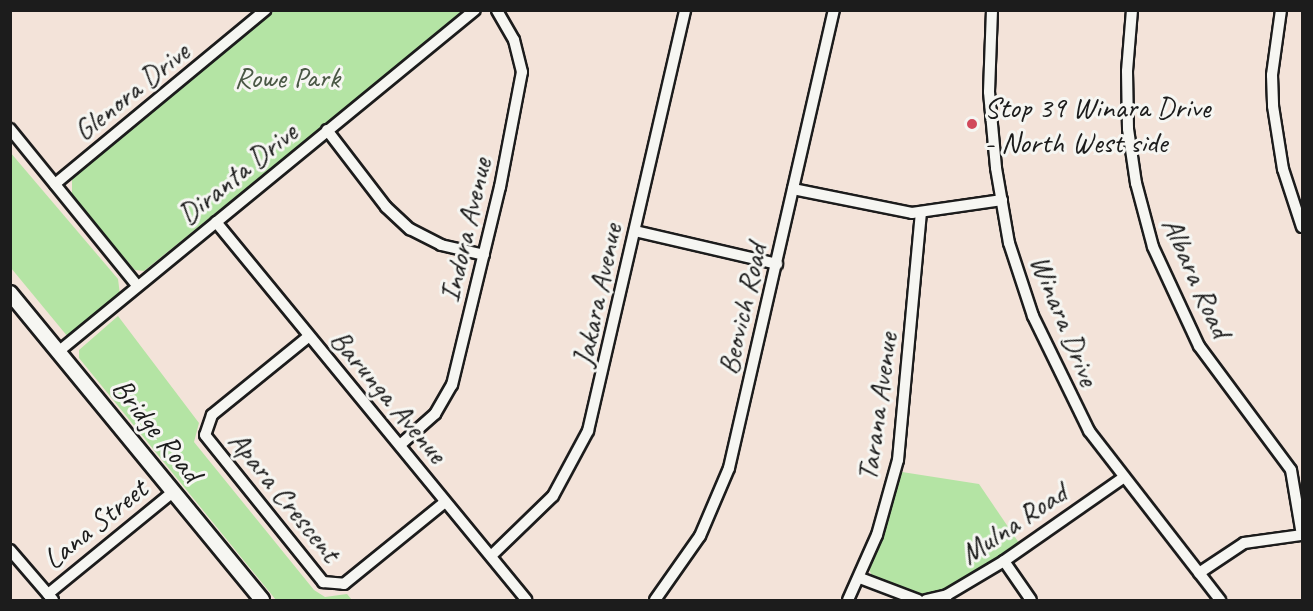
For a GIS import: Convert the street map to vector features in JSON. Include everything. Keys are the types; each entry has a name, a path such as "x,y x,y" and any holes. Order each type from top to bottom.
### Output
{"main road":[{"name":"Bridge Road","path":"10,293 262,600"}],"street":[{"name":"Glenora Drive","path":"55,184 265,10"},
{"name":"Diranta Drive","path":"58,352 137,285 476,10"},
{"name":"Indora Avenue","path":"400,445 423,426 448,395 484,255 522,83 514,40 497,10"},
{"name":"Jakara Avenue","path":"491,556 553,496 584,442 599,398 685,10"},
{"name":"Beovich Road","path":"654,600 700,536 723,487 742,423 834,10"},
{"name":"Winara Drive","path":"992,10 989,92 1002,200 1015,264 1044,342 1079,414 1123,478 1220,600"},
{"name":"Albara Road","path":"1132,10 1127,71 1128,129 1136,183 1153,247 1174,300 1203,353 1291,470 1302,535"},
{"path":"1281,10 1272,75 1273,106 1283,169 1302,227"},
{"path":"10,129 137,285"},
{"path":"327,130 386,207 410,229 441,245 484,255"},
{"path":"794,189 890,210 921,213 1002,200"},
{"name":"Tarana Avenue","path":"848,600 860,578 898,460 921,213"},
{"name":"Barunga Avenue","path":"216,222 308,337 527,600"},
{"path":"635,231 777,264"},
{"name":"Apara Crescent","path":"308,337 212,415 205,435 323,582 333,586 344,584 445,502"},
{"name":"Mulna Road","path":"926,600 947,595 1004,561 1123,478"},
{"name":"Lana Street","path":"51,597 172,492"},
{"path":"1199,573 1244,543 1302,535"},
{"path":"10,550 51,597"},
{"path":"1004,561 1031,600"},
{"path":"860,578 918,600"}],"green space":[{"name":"Rowe Park","path":"274,11 465,11 144,271 135,270 72,197 72,177"},
{"path":"10,152 118,279 120,295 68,337 11,268"},
{"path":"118,316 199,423 194,442 314,590 325,597 347,594 352,600 276,600 79,358 79,350"},
{"path":"902,472 979,484 1019,543 951,589 922,598 874,581 869,569"}],"place":[{"name":"Stop 39 Winara Drive - North West side","path":"972,124"}]}
